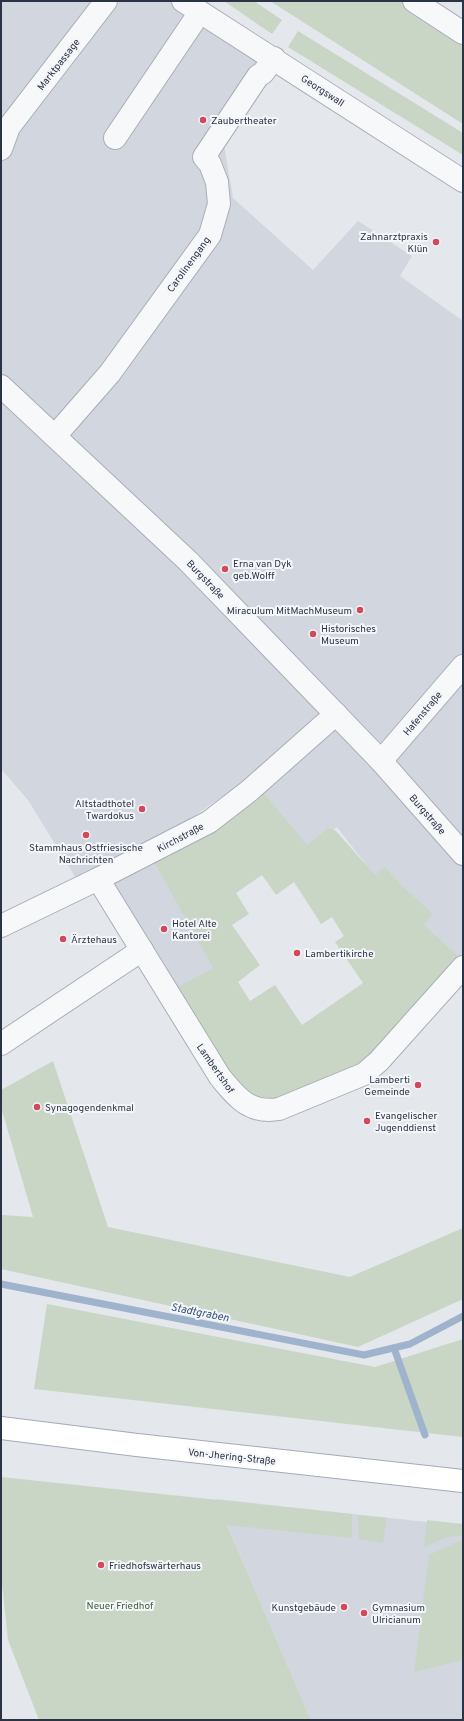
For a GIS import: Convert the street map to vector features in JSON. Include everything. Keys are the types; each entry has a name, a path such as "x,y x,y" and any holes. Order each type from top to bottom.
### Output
{"main road":[{"name":"Von-Jhering-Straße","path":"1,1428 145,1446 463,1481"}],"street":[{"name":"Marktpassage","path":"1,149 5,130 106,1"},
{"path":"414,1 463,33"},
{"path":"115,138 191,6"},
{"name":"Georgswall","path":"191,6 463,181"},
{"name":"Carolinengang","path":"55,436 110,373 210,235 219,204 217,182 210,164 204,157 258,76 263,73 274,58"},
{"name":"Burgstraße","path":"1,386 188,561 381,761 463,854"},
{"name":"Hafenstraße","path":"381,761 463,666"},
{"name":"Kirchstraße","path":"1,926 98,879 209,822 249,792 336,714"},
{"name":"Lambertshof","path":"98,879 220,1077 245,1104 258,1109 269,1111 297,1102 364,1074 379,1061 461,970"},
{"path":"1,1044 142,950"}],"shaded area":[{"path":"1,1 171,1 274,68 223,139 233,198 313,270 358,221 412,256 400,276 463,321 463,987 442,963 337,827 303,854 245,781 153,844 225,972 174,998 96,871 77,880 28,800 1,769"},
{"name":"Gymnasium Ulricianum","path":"216,1499 463,1526 463,1720 311,1720"}],"green space":[{"path":"224,1 254,1 282,20 272,34"},
{"path":"270,1 414,1 463,33 463,124"},
{"path":"298,31 463,133 463,155 288,47"},
{"path":"262,791 307,845 328,828 335,830 375,875 385,867 400,884 433,914 424,925 463,961 379,1061 297,1103 245,1104 171,991 213,968 149,853","holes":["262,875 276,895 294,882 321,924 332,917 344,936 335,942 363,983 302,1025 275,985 250,1001 238,982 260,965 232,925 249,914 236,893"]},
{"path":"53,1061 108,1227 350,1277 463,1228 463,1299 358,1347 1,1269 1,1215 33,1217 1,1107 1,1090"},
{"path":"47,1304 375,1367 463,1339 463,1437 34,1389"},
{"name":"Neuer Friedhof","path":"1,1477 352,1514 352,1538 227,1525 311,1720 39,1720 8,1640 1,1574"},
{"path":"358,1515 387,1518 383,1543 359,1539"},
{"path":"427,1520 463,1524 463,1536 447,1537 424,1547"},
{"path":"459,1541 463,1541 463,1660 414,1672 429,1555"}],"waterway":[{"name":"Stadtgraben","path":"1,1284 364,1355 410,1344 463,1316"},
{"name":"Stadtgraben","path":"394,1348 425,1435"}],"place":[{"name":"Zaubertheater","path":"203,120"},
{"name":"Zahnarztpraxis Klün","path":"436,242"},
{"name":"Erna van Dyk geb.Wolff","path":"225,569"},
{"name":"Miraculum MitMachMuseum","path":"360,610"},
{"name":"Historisches Museum","path":"313,634"},
{"name":"Altstadthotel Twardokus","path":"142,809"},
{"name":"Stammhaus Ostfriesische Nachrichten","path":"86,835"},
{"name":"Hotel Alte Kantorei","path":"164,929"},
{"name":"Ärztehaus","path":"63,939"},
{"name":"Lambertikirche","path":"297,953"},
{"name":"Lamberti Gemeinde","path":"418,1085"},
{"name":"Synagogendenkmal","path":"37,1107"},
{"name":"Evangelischer Jugenddienst","path":"367,1121"},
{"name":"Friedhofswärterhaus","path":"101,1565"},
{"name":"Kunstgebäude","path":"344,1607"},
{"name":"Gymnasium Ulricianum","path":"364,1613"}]}
